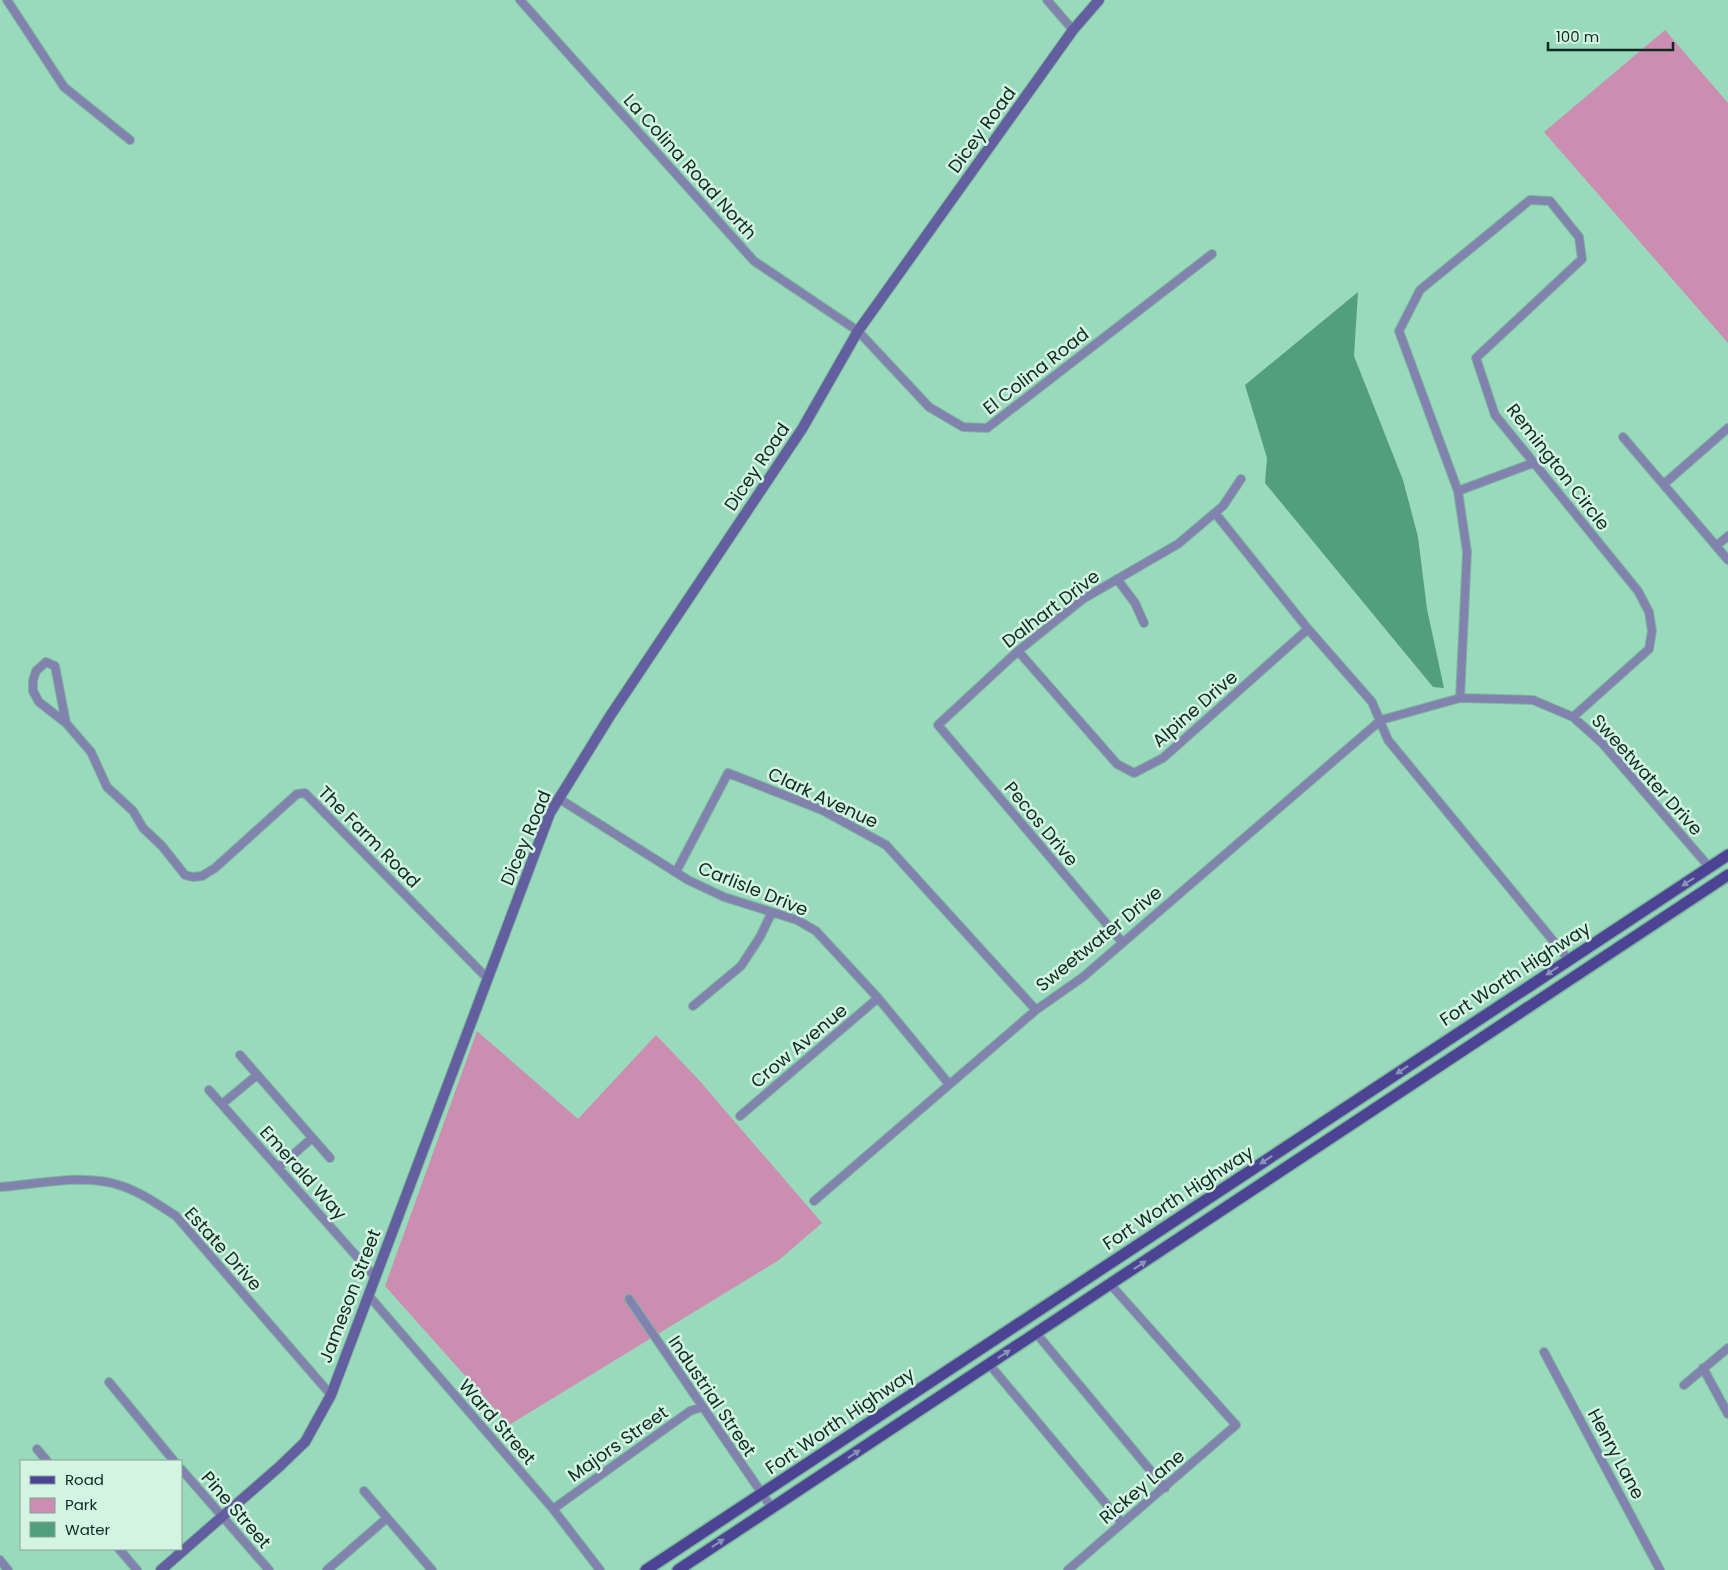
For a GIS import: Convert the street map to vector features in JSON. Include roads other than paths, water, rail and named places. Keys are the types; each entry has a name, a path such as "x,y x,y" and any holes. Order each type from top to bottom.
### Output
{"main road":[{"name":"Fort Worth Highway","path":"646,1570 660,1566 761,1494 1728,855"},
{"path":"1650,927 1654,918 1707,881 1711,873 1710,868"},
{"name":"Fort Worth Highway","path":"678,1570 1728,876"},
{"path":"1510,1000 1520,1013"},
{"path":"1425,1055 1434,1070"},
{"path":"1283,1149 1293,1163"},
{"path":"1062,1295 1071,1310"},
{"path":"931,1382 941,1396"}],"street":[{"path":"7,0 64,87 130,140"},
{"name":"La Colina Road North","path":"520,0 754,261 858,331"},
{"path":"1047,0 1073,30"},
{"name":"Dicey Road","path":"487,978 550,813 558,798 615,708 802,429 858,331 1073,30 1099,0"},
{"name":"Remington Circle","path":"1460,698 1467,552 1458,491 1399,331 1420,290 1530,200 1550,201 1579,236 1582,260 1476,358 1495,415 1638,591 1649,612 1652,631 1649,649 1573,717"},
{"name":"El Colina Road","path":"858,331 929,408 963,427 987,428 1212,254"},
{"path":"1664,484 1728,428"},
{"path":"1623,437 1728,560"},
{"path":"1458,491 1533,463"},
{"name":"Dalhart Drive","path":"938,725 1018,650 1083,599 1178,544 1215,512 1238,486 1241,479"},
{"path":"1215,512 1308,629 1372,702 1388,740 1569,960"},
{"path":"1716,546 1728,536"},
{"path":"1117,579 1135,603 1144,623"},
{"name":"Alpine Drive","path":"1018,650 1116,764 1134,773 1163,758 1308,629"},
{"name":"The Farm Road","path":"66,723 59,676 55,666 46,662 36,671 33,680 32,691 39,702 66,723 91,752 107,787 133,811 143,828 162,846 184,875 193,878 202,876 215,868 297,794 305,792 487,978"},
{"name":"Sweetwater Drive","path":"814,1201 1036,1010 1083,977 1381,720 1460,698 1534,700 1573,717 1602,743 1710,868"},
{"name":"Pecos Drive","path":"938,725 1122,942"},
{"name":"Clark Avenue","path":"676,872 728,772 822,810 886,845 1036,1010"},
{"name":"Carlisle Drive","path":"558,798 676,872 724,897 797,920 816,931 878,998 949,1084"},
{"path":"694,1006 741,966 766,927 772,912"},
{"name":"Jameson Street","path":"162,1570 305,1442 330,1395 369,1296 487,978"},
{"name":"Crow Avenue","path":"740,1116 878,998"},
{"path":"240,1055 330,1158"},
{"path":"222,1104 257,1075"},
{"name":"Emerald Way","path":"209,1090 375,1277"},
{"path":"278,1168 312,1138"},
{"name":"Estate Drive","path":"0,1187 90,1179 122,1186 148,1198 176,1216 330,1395"},
{"name":"Rickey Lane","path":"1068,1570 1236,1426 1110,1284"},
{"name":"Ward Street","path":"369,1296 553,1509 600,1570"},
{"name":"Industrial Street","path":"629,1299 772,1508"},
{"path":"1036,1333 1165,1488"},
{"path":"1684,1385 1728,1348"},
{"name":"Henry Lane","path":"1544,1352 1660,1570"},
{"path":"989,1364 1122,1523"},
{"path":"1703,1368 1728,1414"},
{"path":"109,1382 173,1460"},
{"name":"Majors Street","path":"553,1509 690,1411 702,1407"},
{"path":"37,1449 46,1460"},
{"name":"Pine Street","path":"182,1471 221,1518 269,1570"},
{"path":"364,1491 432,1570"},
{"path":"327,1570 387,1518"},
{"path":"121,1550 137,1570"},
{"path":"0,1560 8,1570"}],"water":[{"path":"1358,292 1354,356 1403,480 1418,537 1427,609 1444,688 1433,687 1265,483 1267,458 1245,385"}]}
